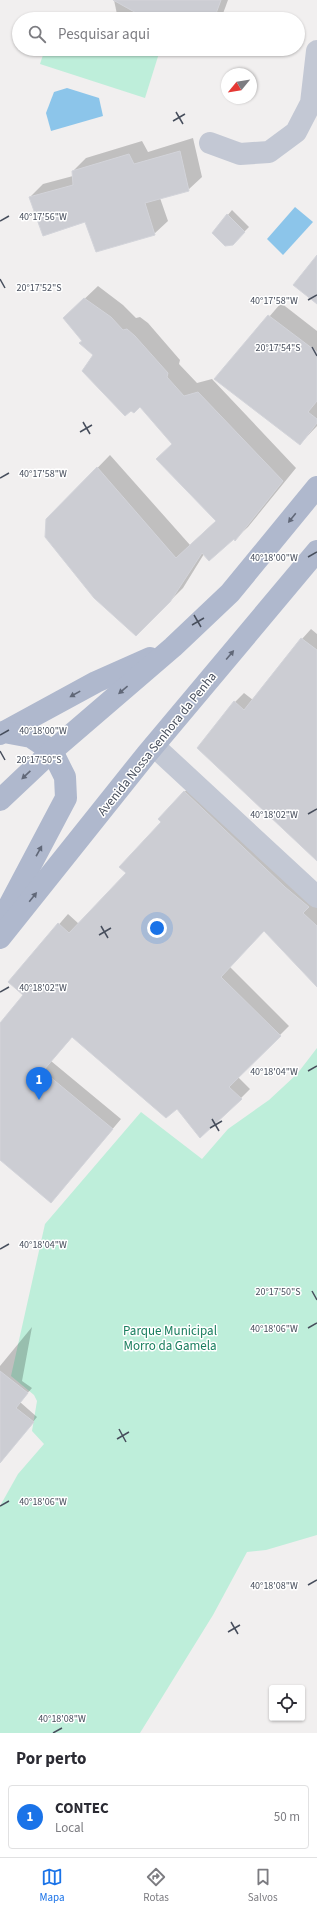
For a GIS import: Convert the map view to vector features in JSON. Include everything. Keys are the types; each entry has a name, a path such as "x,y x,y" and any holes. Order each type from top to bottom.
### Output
{"main road":[{"path":"0,800 52,751 173,647 230,593 317,488"},
{"name":"Avenida Nossa Senhora da Penha","path":"0,938 154,746 317,551"},
{"path":"2,733 96,682 173,647"},
{"path":"0,922 66,798 65,777 52,751 31,738 2,733"}],"street":[{"path":"210,143 240,154 270,152 296,132 311,103 317,51"},
{"path":"154,746 317,897"}],"green space":[{"path":"43,56 158,56 145,98 40,64"},
{"name":"Parque Municipal Morro da Gamela","path":"317,1048 317,1535 266,1550 247,1552 213,1615 140,1733 0,1733 0,1506 18,1474 44,1444 32,1431 37,1401 34,1395 11,1376 45,1224 141,1112 202,1159 228,1129 269,1100 297,1074"}],"water":[{"path":"67,88 99,98 103,116 51,131 46,113 54,92"},
{"path":"295,207 313,222 283,255 267,239"}],"building":[{"path":"113,0 221,0 217,12 134,12"},
{"path":"180,151 189,191 145,203 155,235 96,252 85,222 43,236 29,197 73,185 72,171 129,154 134,164"},
{"path":"227,214 245,232 233,245 225,246 212,233"},
{"path":"317,255 317,304 293,285"},
{"path":"84,298 111,317 123,330 127,329 135,336 168,373 167,377 184,396 198,392 283,481 235,541 234,539 209,561 202,553 170,602 136,636 94,598 45,537 46,519 97,467 176,558 216,521 156,459 172,444 140,407 134,413 131,411 125,416 82,371 93,355 79,343 82,341 63,318"},
{"path":"268,315 317,352 317,401 308,412 317,419 317,423 300,445 214,379"},
{"path":"301,638 317,650 317,861 197,748 234,701 244,710"},
{"path":"184,791 285,887 309,907 303,913 317,926 317,987 264,931 221,977 281,1036 229,1087 242,1099 200,1138 177,1109 166,1118 72,1037 43,1071 113,1129 51,1203 0,1160 0,1023 23,995 8,982 58,923 69,933 126,873 119,867 161,822 158,819"},
{"path":"0,1371 28,1393 16,1408 34,1422 0,1463"}],"place":[{"name":"CONTEC","path":"39,1100"}]}
